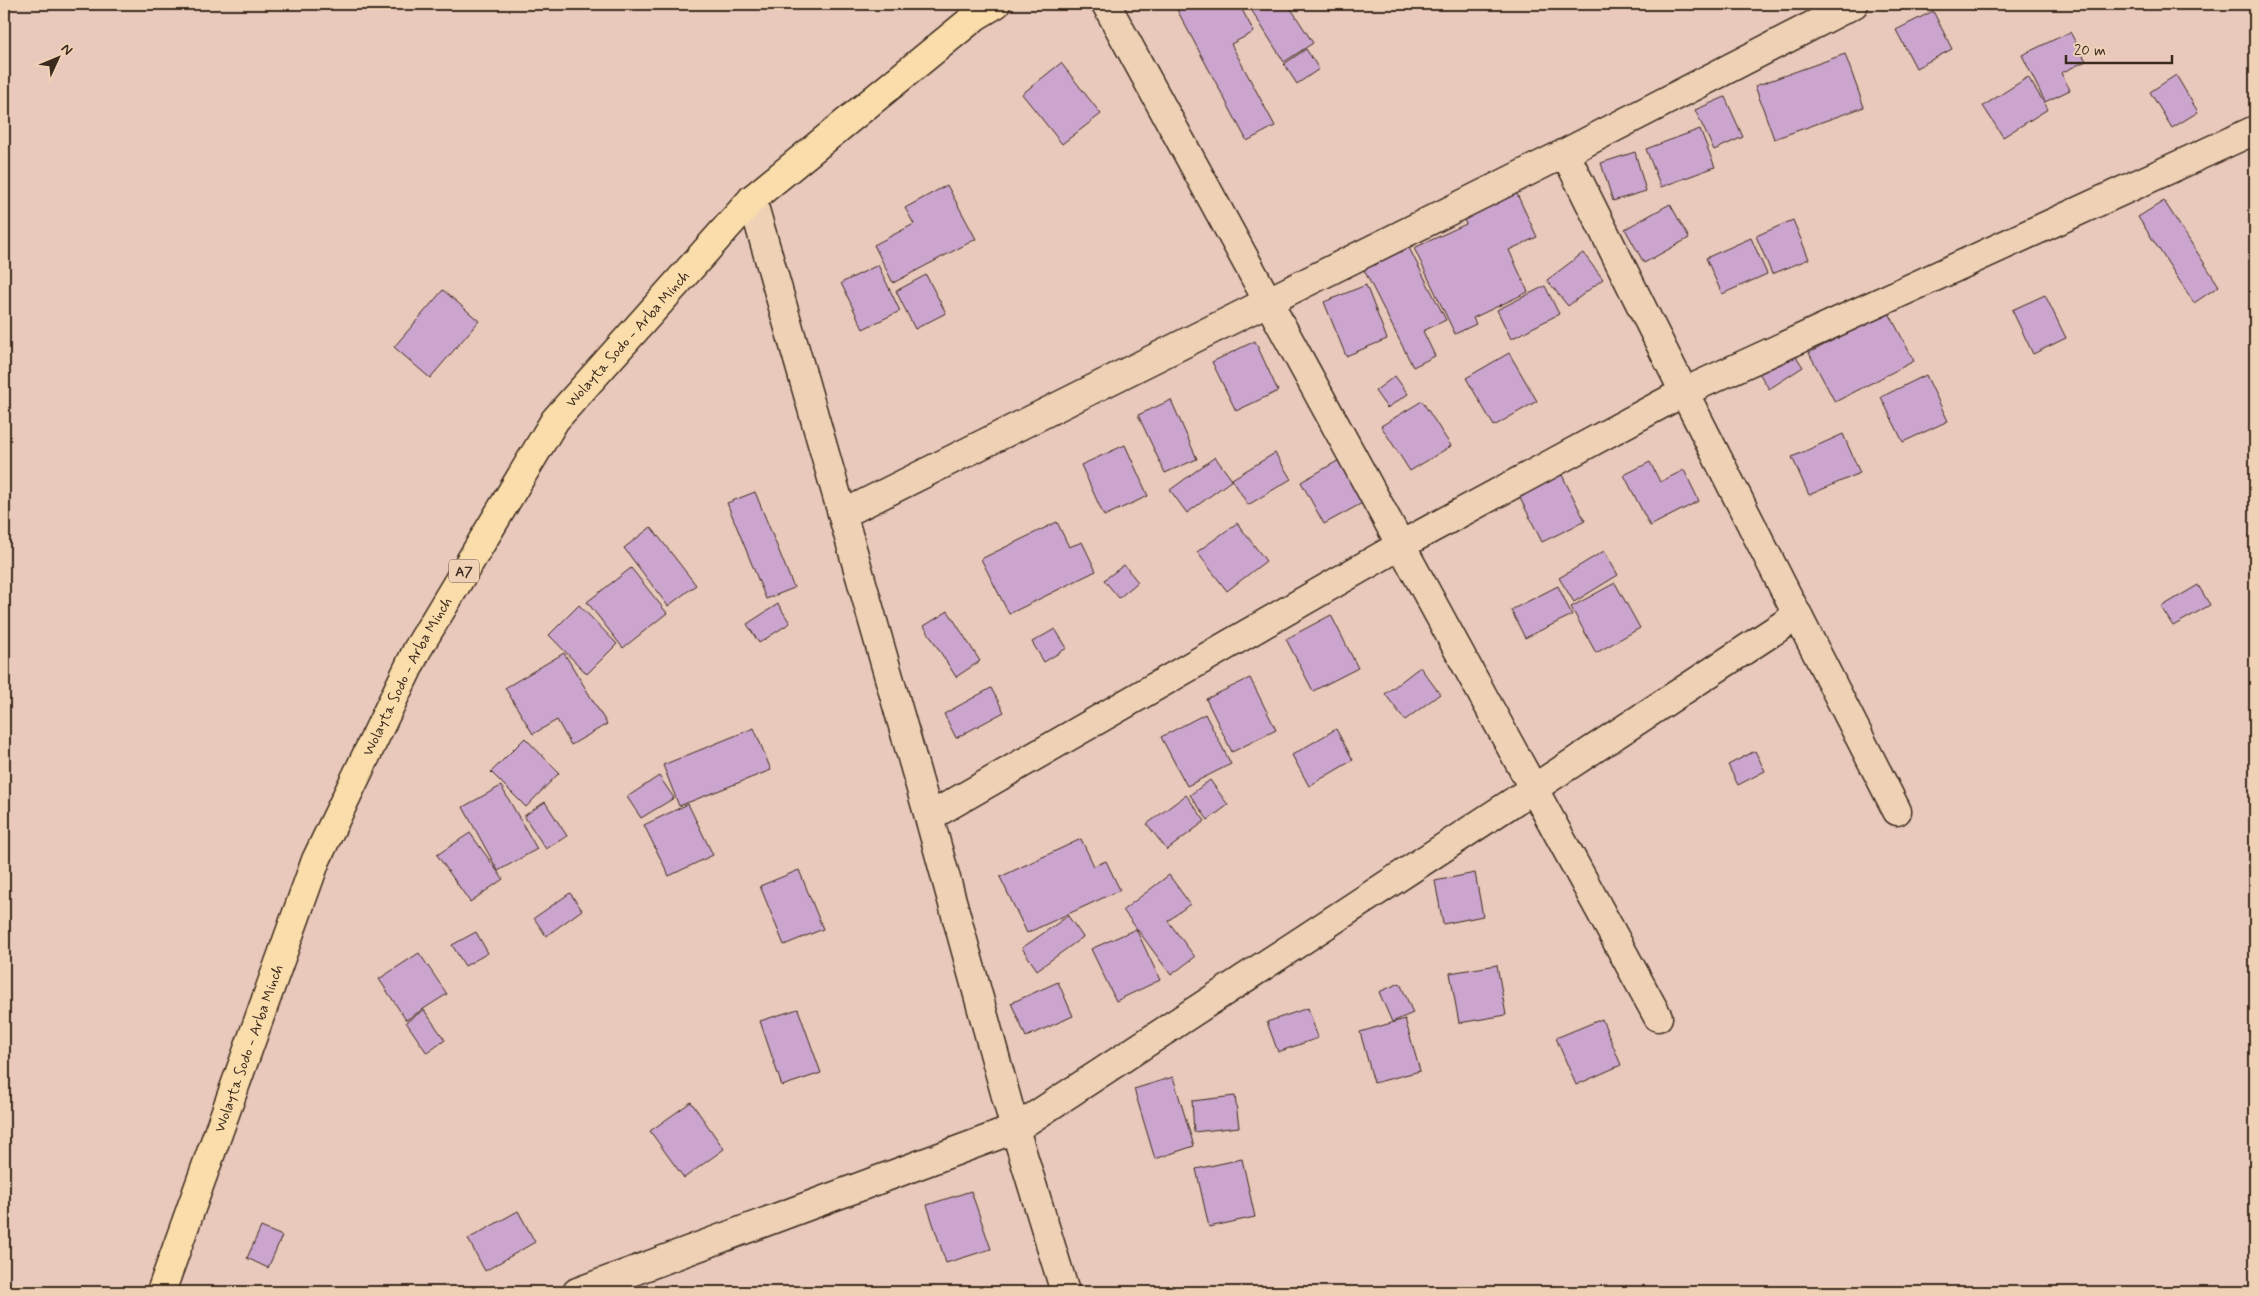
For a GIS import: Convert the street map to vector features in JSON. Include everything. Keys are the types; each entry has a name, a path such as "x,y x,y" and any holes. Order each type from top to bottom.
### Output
{"highway":[{"name":"Wolayta Sodo - Arba Minch","path":"161,1292 316,860 417,650 555,420 752,199 976,16 996,4"}],"street":[{"path":"1106,4 1658,1016"},
{"path":"843,514 1565,153 1854,4"},
{"path":"929,817 1401,545 1684,392 2255,130"},
{"path":"1565,153 1684,392 1898,811"},
{"path":"752,199 929,817 1015,1129 1064,1292"},
{"path":"577,1292 1015,1129 1798,615"}],"building":[{"path":"1180,4 1239,4 1254,32 1231,44 1275,126 1247,141 1175,6"},
{"path":"1263,4 1288,4 1313,43 1284,62 1252,11"},
{"path":"1933,11 1952,49 1916,68 1896,30"},
{"path":"2070,32 2086,61 2061,73 2070,90 2045,102 2022,55"},
{"path":"1306,49 1319,69 1297,84 1284,64"},
{"path":"1845,54 1864,107 1774,139 1755,86"},
{"path":"1061,63 1101,114 1062,144 1022,94"},
{"path":"2176,75 2198,112 2172,128 2150,92"},
{"path":"2028,77 2048,109 2003,137 1983,106"},
{"path":"1725,97 1743,137 1714,150 1695,110"},
{"path":"1700,129 1715,167 1661,187 1646,149"},
{"path":"1635,152 1646,191 1613,201 1601,163"},
{"path":"947,185 976,239 893,283 874,245 914,224 905,208"},
{"path":"1516,192 1537,237 1509,250 1528,292 1473,318 1476,324 1455,334 1414,248 1466,224 1463,217"},
{"path":"2164,201 2219,286 2194,303 2138,217"},
{"path":"1670,204 1689,238 1644,263 1625,229"},
{"path":"1793,220 1809,259 1772,274 1756,236"},
{"path":"1751,238 1767,274 1722,294 1706,258"},
{"path":"1406,242 1446,320 1423,331 1435,356 1413,367 1361,264"},
{"path":"1583,253 1603,279 1568,306 1547,280"},
{"path":"878,265 900,311 863,329 841,283"},
{"path":"926,275 946,313 915,329 896,291"},
{"path":"1366,285 1387,339 1346,356 1324,302"},
{"path":"1545,286 1559,314 1511,339 1497,310"},
{"path":"443,290 479,321 430,378 394,347"},
{"path":"2045,295 2066,338 2033,354 2012,310"},
{"path":"1888,311 1914,361 1835,402 1809,353"},
{"path":"1255,341 1278,391 1236,411 1212,362"},
{"path":"1789,346 1803,367 1769,389 1756,368"},
{"path":"1509,353 1537,401 1494,426 1466,378"},
{"path":"1926,375 1948,421 1903,442 1881,397"},
{"path":"1395,376 1408,394 1387,408 1375,391"},
{"path":"1171,400 1197,459 1165,473 1138,415"},
{"path":"1422,401 1451,446 1410,471 1381,426"},
{"path":"1843,434 1860,473 1809,495 1792,457"},
{"path":"1125,445 1148,496 1104,516 1081,465"},
{"path":"1275,453 1291,479 1248,505 1232,479"},
{"path":"1215,457 1232,480 1187,513 1170,490"},
{"path":"1341,459 1366,501 1324,524 1301,482"},
{"path":"1650,462 1660,482 1684,470 1699,501 1650,526 1624,475"},
{"path":"1561,473 1585,521 1542,542 1518,494"},
{"path":"755,492 794,588 766,599 727,503"},
{"path":"1057,522 1069,547 1082,542 1096,571 1009,614 981,559"},
{"path":"1237,523 1266,561 1227,591 1197,552"},
{"path":"651,527 696,585 668,606 624,548"},
{"path":"1604,551 1618,575 1574,602 1559,578"},
{"path":"1124,565 1138,582 1119,598 1104,580"},
{"path":"631,568 667,613 623,648 587,602"},
{"path":"1615,583 1640,628 1596,653 1571,607"},
{"path":"2198,585 2210,605 2173,626 2161,607"},
{"path":"1558,586 1572,615 1525,638 1511,610"},
{"path":"778,604 790,623 759,643 747,624"},
{"path":"579,605 617,644 587,674 549,635"},
{"path":"948,611 980,661 956,677 924,626"},
{"path":"1331,615 1358,668 1313,691 1286,639"},
{"path":"1055,629 1067,648 1044,662 1032,642"},
{"path":"564,653 607,724 571,745 557,720 533,734 505,688"},
{"path":"1420,667 1440,694 1405,720 1385,694"},
{"path":"1250,678 1276,730 1232,752 1206,699"},
{"path":"991,688 1004,712 956,738 944,714"},
{"path":"1205,714 1231,764 1187,786 1161,737"},
{"path":"754,728 771,770 679,806 663,765"},
{"path":"1336,729 1353,760 1309,786 1292,755"},
{"path":"525,738 559,773 526,807 491,772"},
{"path":"1755,751 1765,771 1738,785 1728,765"},
{"path":"659,776 674,798 641,818 627,797"},
{"path":"1210,780 1228,805 1208,820 1190,795"},
{"path":"501,786 537,849 498,871 463,807"},
{"path":"1186,795 1205,821 1167,850 1147,824"},
{"path":"545,802 567,836 546,849 524,816"},
{"path":"688,804 713,855 669,876 644,825"},
{"path":"470,833 503,879 470,902 437,855"},
{"path":"1081,839 1094,866 1106,861 1120,890 1027,933 1000,877"},
{"path":"799,870 823,929 784,945 760,886"},
{"path":"1475,873 1483,916 1443,924 1435,881"},
{"path":"1169,875 1190,904 1168,921 1195,957 1171,975 1123,910"},
{"path":"570,893 582,910 546,936 534,918"},
{"path":"1068,916 1083,937 1037,970 1022,948"},
{"path":"1136,929 1160,980 1116,1001 1091,949"},
{"path":"476,932 488,953 465,966 452,945"},
{"path":"419,953 447,994 406,1020 379,979"},
{"path":"1497,965 1506,1015 1459,1023 1450,973"},
{"path":"1058,982 1073,1016 1026,1037 1011,1003"},
{"path":"1400,983 1413,1013 1392,1022 1379,992"},
{"path":"1308,1008 1318,1038 1278,1052 1267,1022"},
{"path":"798,1009 821,1073 782,1086 760,1021"},
{"path":"424,1010 445,1040 427,1053 406,1022"},
{"path":"1405,1019 1420,1071 1374,1083 1360,1032"},
{"path":"1602,1019 1621,1065 1576,1085 1556,1038"},
{"path":"1173,1077 1194,1146 1155,1159 1134,1089"},
{"path":"1235,1096 1239,1127 1194,1132 1192,1101"},
{"path":"691,1102 724,1149 684,1178 650,1131"},
{"path":"1242,1159 1255,1217 1209,1227 1196,1169"},
{"path":"971,1191 991,1249 946,1263 927,1205"},
{"path":"518,1211 535,1242 485,1271 468,1239"},
{"path":"261,1227 282,1236 268,1268 247,1258"}]}
